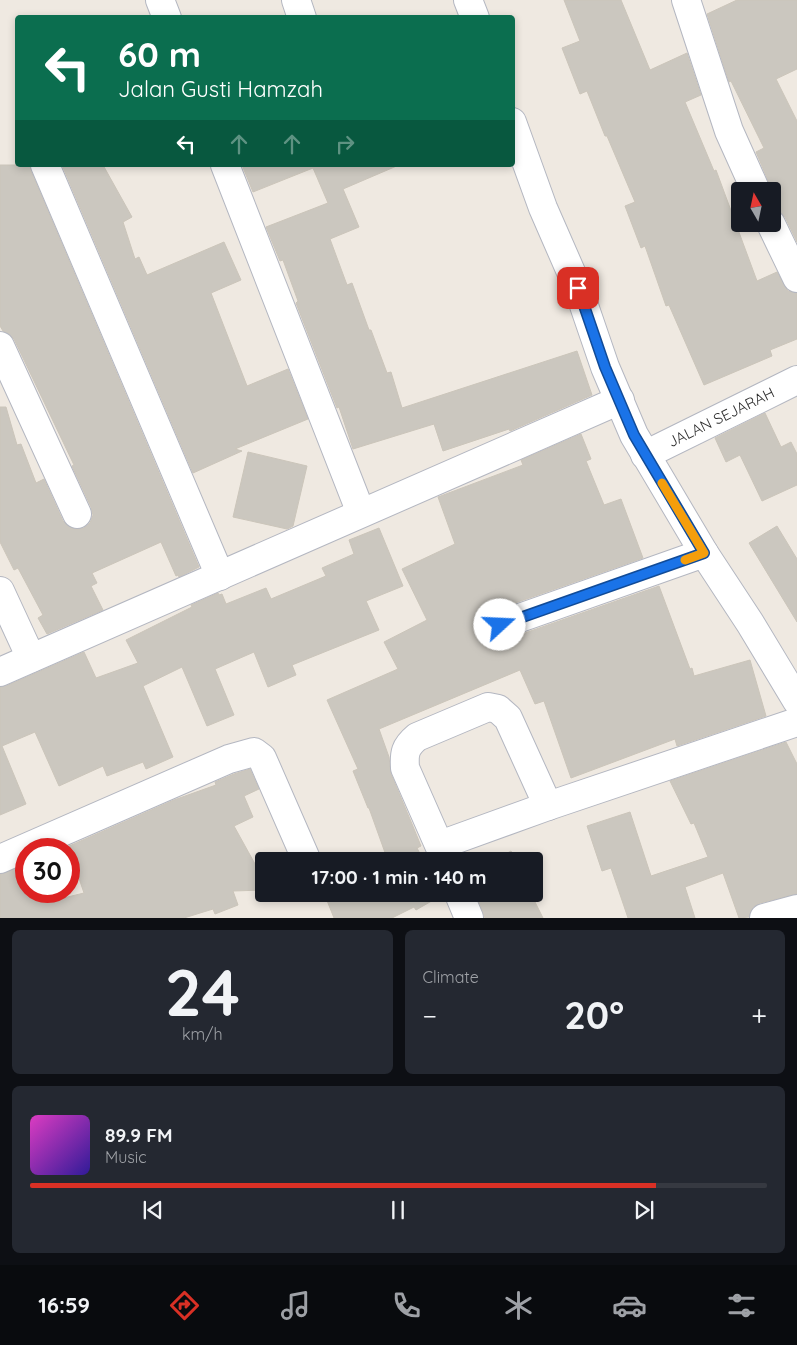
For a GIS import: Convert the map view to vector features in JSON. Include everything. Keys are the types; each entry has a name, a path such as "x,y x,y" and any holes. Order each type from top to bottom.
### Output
{"street":[{"path":"160,0 166,15"},
{"path":"296,0 301,15"},
{"path":"468,0 474,15"},
{"path":"686,0 729,131 752,182"},
{"path":"515,130 543,208 578,288 605,367 634,435 704,553 788,667 797,701"},
{"path":"46,167 220,576"},
{"path":"226,167 361,513"},
{"path":"775,232 797,278"},
{"path":"0,346 77,514"},
{"name":"JALAN SEJARAH","path":"645,455 797,380"},
{"path":"0,672 620,400"},
{"path":"500,625 704,553"},
{"path":"0,590 31,658"},
{"path":"443,852 405,768 404,753 408,745 417,737 488,707 498,709 508,718 548,806"},
{"path":"445,852 548,806 797,722"},
{"path":"0,859 228,759 254,752 262,758 303,852"},
{"path":"764,918 797,909"}],"building":[{"path":"564,0 621,0 650,70 687,53 701,95 685,102 714,171 716,170 731,211 731,232 739,232 757,281 777,272 788,291 797,293 797,339 770,350 772,356 704,385 669,305 666,306 645,246 641,248 625,206 635,202 587,91 580,94 562,48 580,41"},
{"path":"737,0 797,0 797,69 776,79 797,121 797,242 785,217 781,214 781,182 769,182 756,152 764,148 731,81 729,82 707,14"},
{"path":"0,165 30,167 199,567 179,577 178,575 176,576 161,542 92,573 97,583 91,586 103,610 47,634 38,618 43,615 18,568 14,570 0,542 0,407 6,407 17,445 21,444 36,483 44,479 63,521 75,529 84,528 90,523 93,515 72,466 74,465 14,339 3,331 0,326"},
{"path":"63,167 104,167 132,217 123,222 135,259 139,257 147,275 224,242 241,280 211,293 247,386 288,369 308,419 235,449 242,451 193,473"},
{"path":"243,167 394,167 343,189 359,227 330,239 347,285 352,283 387,373 391,372 402,408 577,351 592,395 510,431 509,429 443,451 434,424 353,449 339,407 337,408 296,303 298,301 283,260 280,261 266,227 328,203 313,168 253,192"},
{"path":"765,413 781,447 791,442 797,454 797,485 762,501 740,455 726,462 715,438"},
{"path":"581,434 591,459 586,461 604,505 621,499 643,558 495,610 488,615 485,622 485,631 490,637 497,640 505,640 659,586 694,676 750,660 766,716 677,746 675,739 571,778 544,701 535,704 520,670 379,729 389,757 391,774 421,846 417,848 419,852 385,852 353,771 358,769 327,700 398,669 384,642 427,620 402,569 455,544 438,497 523,465 521,460"},
{"path":"248,452 307,466 293,526 287,529 233,517"},
{"path":"777,526 797,559 797,622 749,543"},
{"path":"379,528 403,586 366,601 379,630 292,665 296,675 268,687 254,652 215,669 234,715 207,726 182,667 143,686 173,757 146,769 143,762 107,776 103,766 59,786 35,732 2,746 26,804 0,815 0,687 84,652 96,678 138,663 126,640 192,607 191,605 218,593 219,595 222,594 226,604 266,588 271,599 326,576 322,568 354,554 349,540"},
{"path":"786,742 797,764 797,894 760,903 753,907 749,917 739,918 723,873 685,887 695,918 628,918 611,868 602,871 587,826 630,812 651,876 708,857 694,823 691,824 670,781"},
{"path":"250,769 259,789 244,796 253,817 234,826 255,864 255,890 233,891 238,905 215,914 213,909 184,918 0,918 0,874 15,869 15,903 80,903 80,894 84,893 80,881 80,841 174,800 216,785 215,782"},
{"path":"328,902 430,902 416,910 414,907 392,918 334,918"},
{"path":"479,902 535,902 543,918 485,918"}],"slow traffic":[{"path":"662,483 704,553 685,560"}],"route":[{"path":"500,625 704,553 634,435 605,367 578,288"}]}
